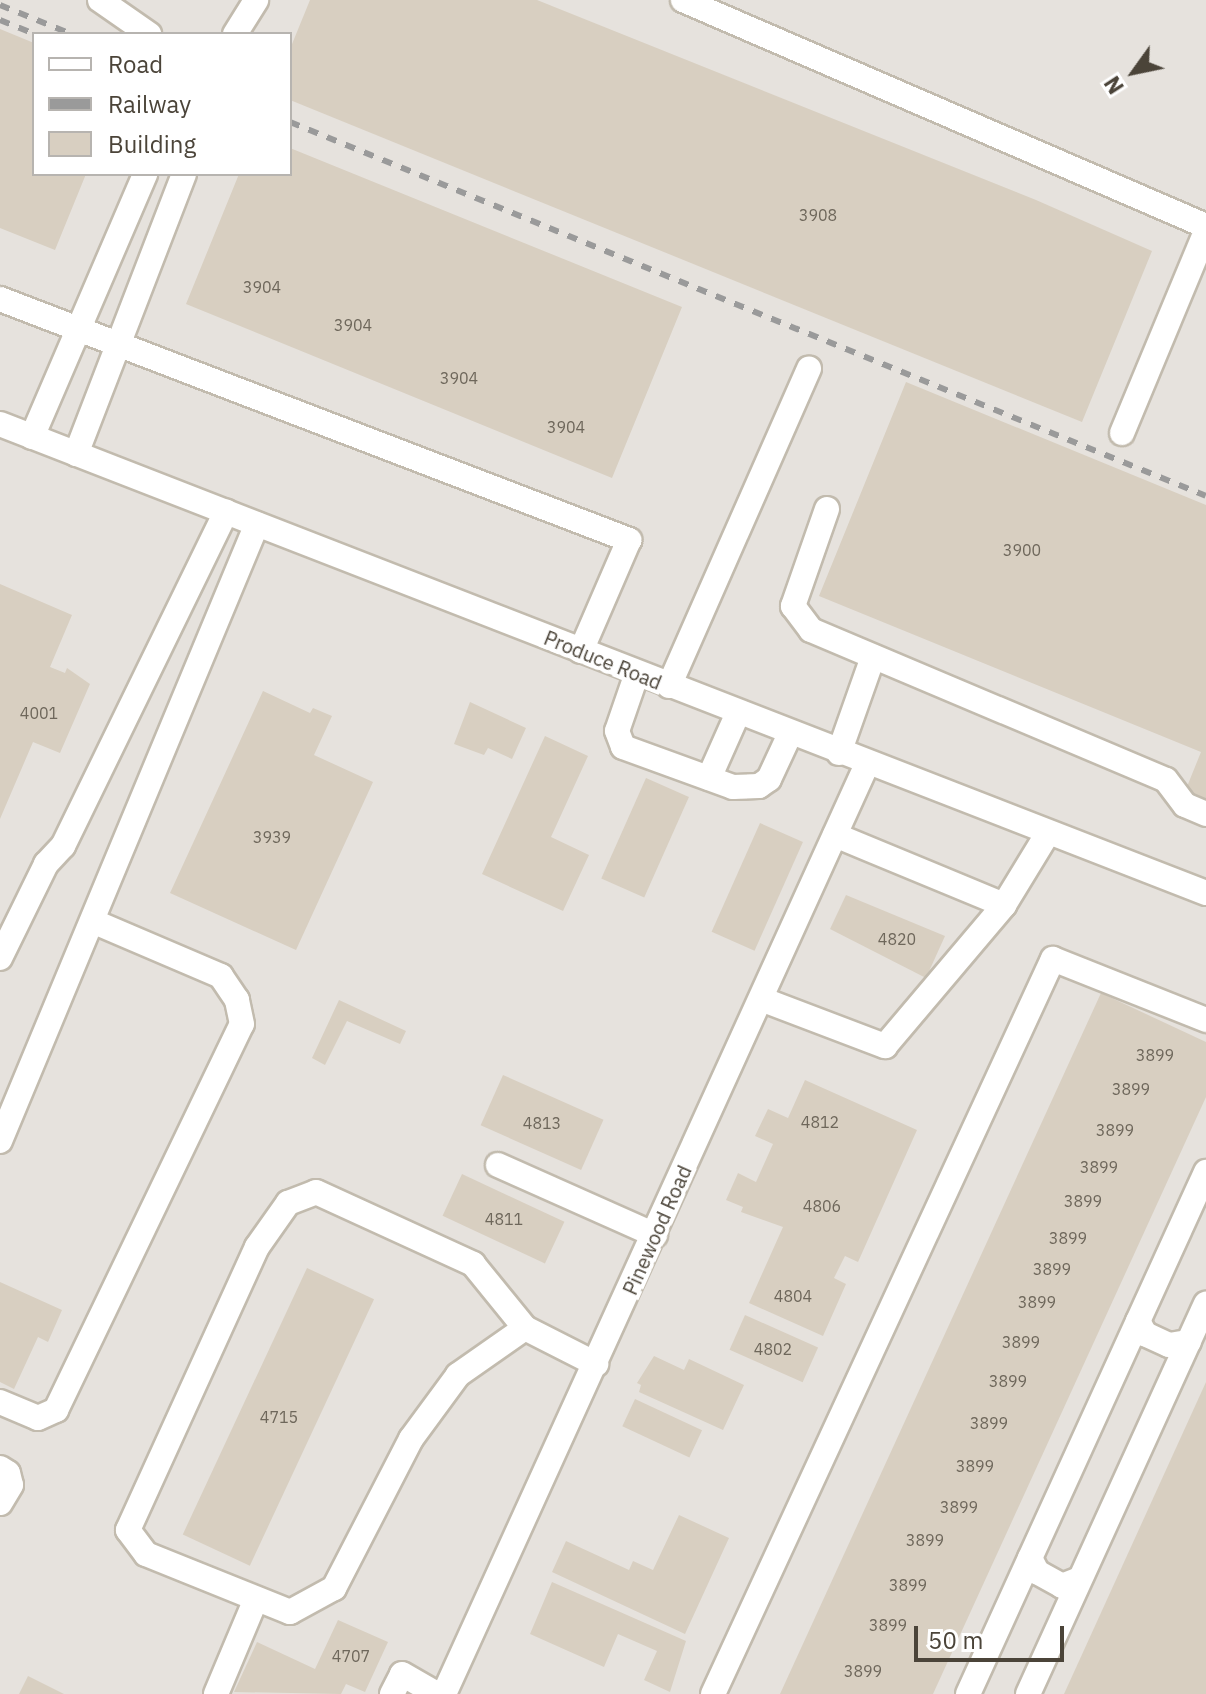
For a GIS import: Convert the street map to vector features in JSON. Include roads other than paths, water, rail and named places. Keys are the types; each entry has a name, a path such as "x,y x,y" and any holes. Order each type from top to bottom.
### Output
{"street":[{"path":"100,0 146,32"},
{"path":"236,32 256,0"},
{"path":"683,0 1206,228 1122,433"},
{"path":"76,454 183,176"},
{"path":"32,437 75,331 141,184 171,209"},
{"path":"0,299 119,348 629,540 581,651"},
{"path":"669,686 809,369"},
{"name":"Produce Road","path":"0,424 867,764 1206,893"},
{"path":"827,509 793,606 811,630 1166,780 1185,805 1206,814"},
{"path":"0,958 46,864 63,846 226,512"},
{"path":"0,1141 257,524"},
{"path":"839,753 873,657"},
{"path":"637,673 617,731 623,747 733,787 759,786 769,779 790,734"},
{"path":"709,778 738,713"},
{"name":"Pinewood Road","path":"444,1694 867,764"},
{"path":"761,999 885,1046 1004,905 1048,833"},
{"path":"835,835 1004,905"},
{"path":"0,1402 38,1418 56,1410 242,1024 237,1000 221,976 92,921"},
{"path":"713,1694 1053,959 1206,1020"},
{"path":"498,1165 655,1235"},
{"path":"968,1694 1206,1172"},
{"path":"525,1328 458,1375 411,1439 334,1588 290,1612 146,1554 128,1530 257,1247 288,1203 316,1192 473,1264 525,1328 596,1364"},
{"path":"1028,1694 1206,1304"},
{"path":"1138,1321 1145,1334 1169,1345 1189,1342"},
{"path":"0,1468 8,1473 11,1485 0,1503"},
{"path":"1030,1558 1037,1572 1062,1586 1079,1579"},
{"path":"216,1694 256,1599"},
{"path":"392,1694 402,1674 437,1694"}],"railway":[{"path":"0,5 66,32"},
{"path":"0,20 32,33"},
{"path":"292,123 1206,496"}]}
